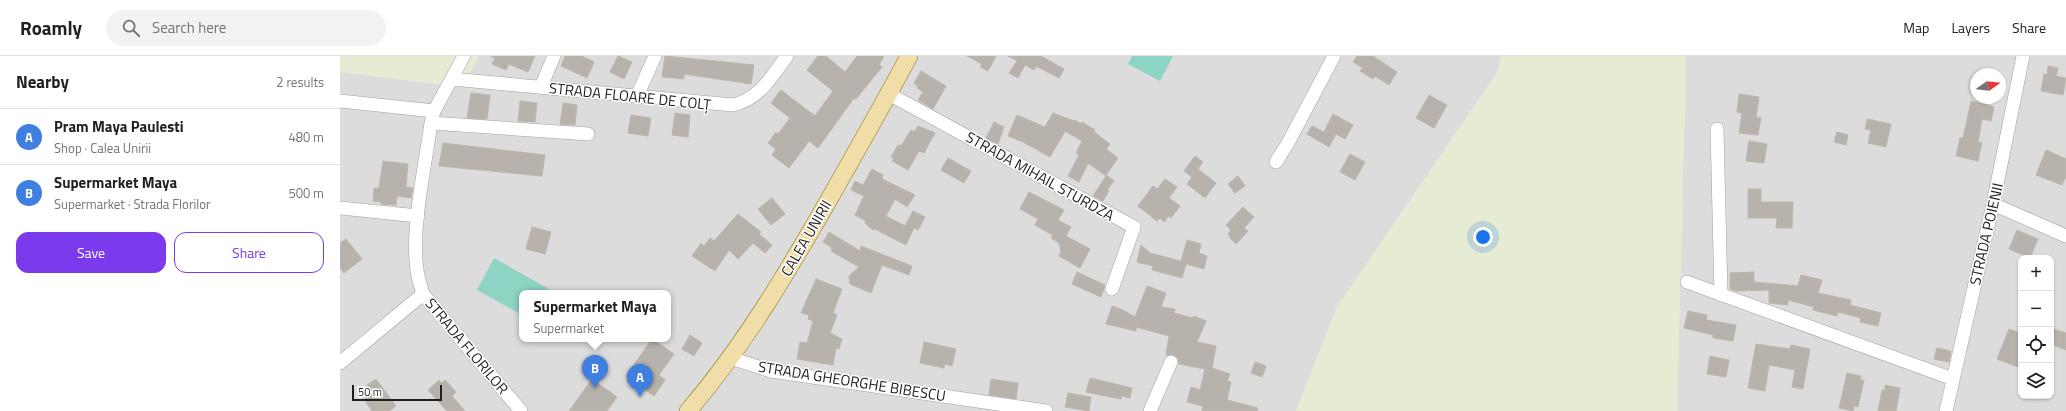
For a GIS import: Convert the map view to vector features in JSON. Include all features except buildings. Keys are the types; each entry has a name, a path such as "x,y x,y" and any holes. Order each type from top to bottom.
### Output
{"main road":[{"name":"CALEA UNIRII","path":"688,411 731,358 803,246 909,56"}],"street":[{"path":"433,117 464,56"},
{"path":"541,87 554,56"},
{"path":"637,96 655,56"},
{"name":"STRADA FLOARE DE COLȚ","path":"452,79 733,106 746,102 756,96 787,56"},
{"path":"1276,162 1288,143 1334,56"},
{"name":"STRADA POIENII","path":"1946,411 1993,204 2023,56"},
{"name":"STRADA MIHAIL STURDZA","path":"888,94 1134,227 1112,289"},
{"path":"340,101 433,117 588,134"},
{"name":"STRADA FLORILOR","path":"433,117 418,216 416,256 417,271 423,294 521,411"},
{"path":"1717,129 1721,295"},
{"path":"1993,204 2066,236"},
{"path":"340,208 418,216"},
{"path":"1688,282 1953,379"},
{"path":"340,363 423,294"},
{"name":"STRADA GHEORGHE BIBESCU","path":"731,358 771,371 1046,411"},
{"path":"1150,411 1172,362"}],"shaded area":[{"path":"479,56 1501,56 1499,70 1337,307 1296,411 340,411 340,72 462,87"},
{"path":"1132,56 1173,56 1160,81 1128,64"},
{"path":"1686,56 2066,56 2066,411 1677,411"},
{"path":"494,258 551,290 519,290 519,313 477,290"}],"green space":[{"path":"340,56 479,56 463,87 340,72"},
{"path":"1501,56 1686,56 1677,411 1296,411 1337,307 1499,70"}],"place":[{"name":"Supermarket Maya","path":"595,388"},
{"name":"Pram Maya Paulesti","path":"640,397"}]}
